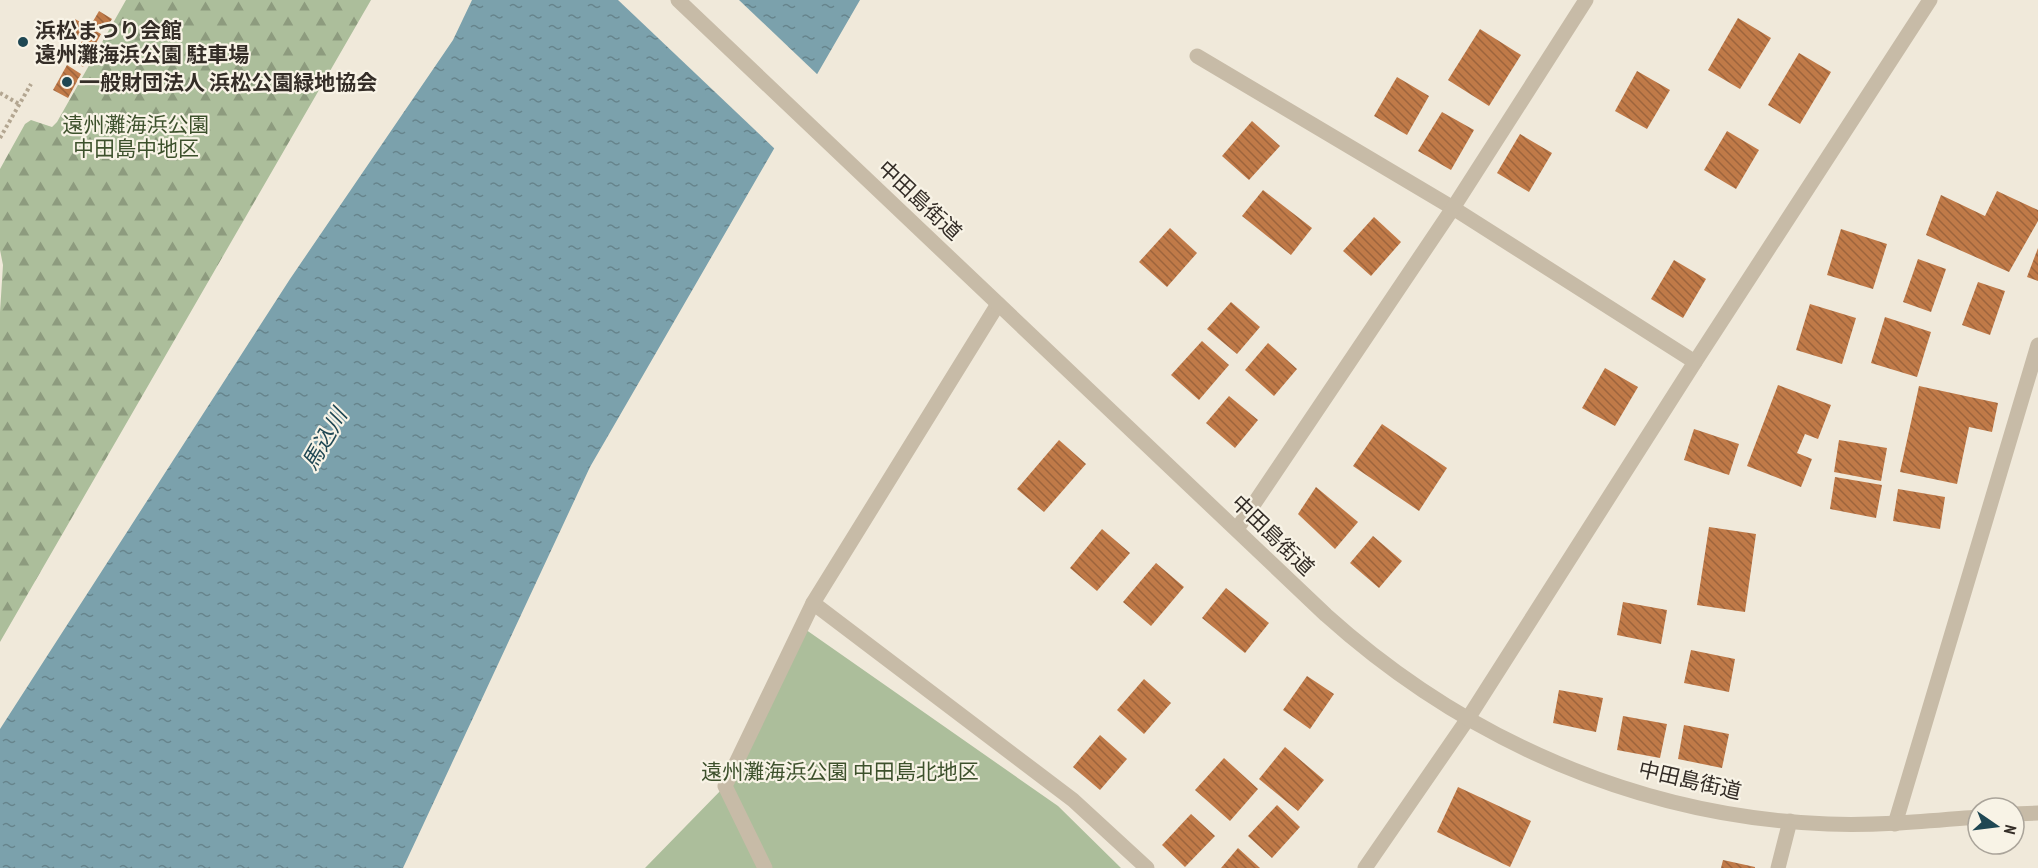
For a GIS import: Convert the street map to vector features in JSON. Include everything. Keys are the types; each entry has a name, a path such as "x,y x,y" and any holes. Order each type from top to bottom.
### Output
{"street":[{"name":"中田島街道","path":"678,0 1369,654 1467,720 1517,746 1597,780 1698,807 1790,821 1895,824 1966,818"},
{"path":"1237,529 1453,208 1586,0"},
{"path":"1365,868 1467,720 1695,362 1930,0"},
{"path":"1197,56 1453,208 1695,362"},
{"path":"765,868 725,786 813,603 998,304"},
{"path":"1895,824 2038,345"},
{"path":"813,603 1073,800 1147,868"},
{"path":"1778,868 1790,821"}],"path":[{"path":"0,138 31,84"},
{"path":"0,93 19,104"}],"green space":[{"name":"遠州灘海浜公園 中田島中地区","path":"126,0 371,0 0,642 0,312 3,265 0,250 0,169 25,124 31,120 52,127 57,122"},
{"name":"遠州灘海浜公園 中田島北地区","path":"802,627 1058,806 1121,868 645,868 725,786"}],"water":[{"name":"馬込川","path":"472,0 860,0 590,467 403,868 0,868 0,729 290,279 453,40"}],"pier":[{"path":"618,0 739,0 819,76 776,150"}],"building":[{"path":"99,11 112,19 105,30 92,23"},
{"path":"1738,18 1771,38 1740,89 1708,70"},
{"path":"75,19 101,34 83,67 72,60 83,39 68,31"},
{"path":"1480,29 1521,55 1489,106 1448,80"},
{"path":"1799,53 1831,72 1800,124 1768,105"},
{"path":"67,65 81,74 68,98 53,90"},
{"path":"1637,71 1670,90 1647,129 1615,111"},
{"path":"1397,77 1429,96 1407,135 1374,116"},
{"path":"1442,112 1474,130 1451,170 1418,151"},
{"path":"1252,121 1280,146 1249,180 1222,156"},
{"path":"1727,131 1759,150 1736,189 1704,170"},
{"path":"1520,134 1552,153 1529,192 1497,173"},
{"path":"1263,190 1312,228 1291,255 1242,216"},
{"path":"1997,191 2038,210 2038,221 2009,272 1926,235 1941,195 1985,216"},
{"path":"1374,217 1401,242 1371,276 1343,251"},
{"path":"1170,228 1197,253 1167,287 1139,262"},
{"path":"1841,229 1887,244 1873,289 1827,275"},
{"path":"2038,248 2038,281 2027,277"},
{"path":"1918,259 1946,269 1931,312 1903,302"},
{"path":"1674,260 1706,279 1683,318 1651,299"},
{"path":"1978,282 2005,291 1990,335 1962,325"},
{"path":"1231,302 1260,327 1237,354 1207,329"},
{"path":"1810,304 1856,318 1842,364 1796,350"},
{"path":"1885,317 1931,332 1917,377 1871,363"},
{"path":"1202,341 1229,365 1199,400 1171,375"},
{"path":"1268,343 1297,369 1274,396 1245,370"},
{"path":"1605,368 1638,387 1615,426 1582,408"},
{"path":"1778,385 1831,405 1818,439 1805,434 1797,453 1812,459 1801,487 1747,466"},
{"path":"1919,386 1998,403 1992,432 1969,427 1957,484 1900,472"},
{"path":"1229,396 1258,420 1235,448 1206,423"},
{"path":"1382,424 1447,468 1419,511 1353,466"},
{"path":"1694,429 1739,444 1729,475 1684,460"},
{"path":"1059,440 1086,464 1044,512 1017,489"},
{"path":"1839,440 1887,448 1881,481 1834,472"},
{"path":"1835,477 1882,485 1876,518 1830,509"},
{"path":"1316,487 1358,522 1335,549 1298,514"},
{"path":"1898,489 1945,497 1940,529 1893,521"},
{"path":"1709,527 1756,534 1745,612 1697,605"},
{"path":"1102,529 1130,553 1097,591 1070,568"},
{"path":"1373,536 1402,561 1379,588 1350,563"},
{"path":"1156,563 1184,587 1151,626 1123,602"},
{"path":"1226,588 1269,623 1245,653 1202,618"},
{"path":"1623,602 1667,610 1661,644 1617,635"},
{"path":"1691,650 1735,659 1729,692 1684,683"},
{"path":"1307,676 1334,694 1310,729 1283,710"},
{"path":"1144,679 1171,703 1144,734 1117,710"},
{"path":"1559,690 1603,698 1596,732 1553,723"},
{"path":"1623,716 1667,724 1660,758 1617,750"},
{"path":"1684,725 1729,734 1722,768 1678,759"},
{"path":"1100,735 1127,759 1100,790 1073,767"},
{"path":"1285,747 1324,780 1298,811 1259,779"},
{"path":"1224,758 1258,789 1230,821 1195,790"},
{"path":"1458,787 1531,821 1510,867 1437,832"},
{"path":"1277,805 1300,827 1272,858 1248,836"},
{"path":"1191,814 1215,836 1185,867 1162,845"},
{"path":"1238,848 1260,868 1221,868"},
{"path":"1723,860 1755,867 1755,868 1721,868"}],"place":[{"name":"浜松まつり会館 遠州灘海浜公園 駐車場","path":"23,42"},
{"name":"一般財団法人 浜松公園緑地協会","path":"67,82"}]}
